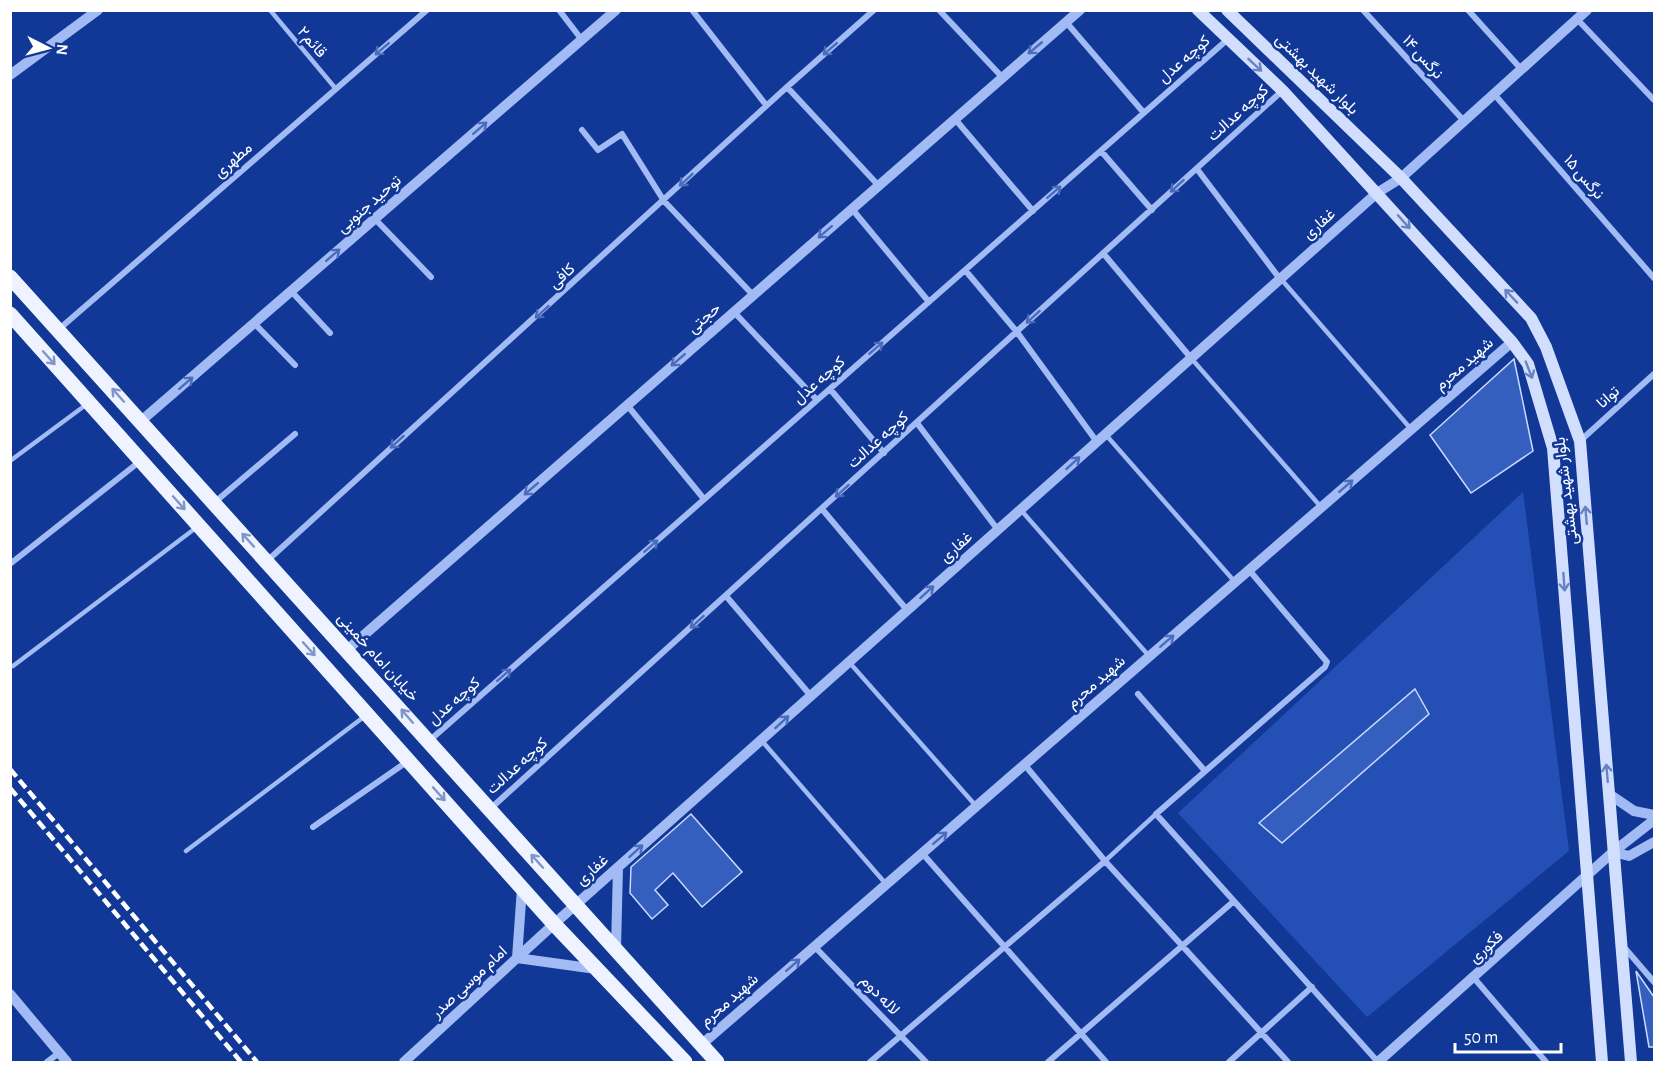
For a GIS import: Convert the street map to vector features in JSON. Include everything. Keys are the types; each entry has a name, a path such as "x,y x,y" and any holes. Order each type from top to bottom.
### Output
{"main road":[{"name":"بلوار شهید بهشتی","path":"1197,10 1283,91 1512,342 1528,364 1553,448 1602,1062"},
{"name":"بلوار شهید بهشتی","path":"1227,10 1401,178 1531,318 1546,347 1580,441 1631,1062"},
{"name":"خیابان امام خمینی","path":"10,277 348,649 717,1062"},
{"path":"13,321 89,402 554,924 685,1062"}],"street":[{"path":"10,75 98,10"},
{"name":"مطهری","path":"58,330 427,10"},
{"path":"559,10 582,40"},
{"name":"توحید جنوبی","path":"141,421 616,10"},
{"path":"692,10 766,105"},
{"name":"کافی","path":"267,561 664,201 766,105 874,10"},
{"path":"939,10 1002,77"},
{"name":"حجتی","path":"348,649 1080,10"},
{"name":"نرگس ۱۴","path":"1363,10 1464,122"},
{"path":"1468,10 1522,70"},
{"path":"1401,178 1587,10"},
{"path":"1577,19 1654,100"},
{"path":"1066,22 1144,113"},
{"name":"کوچه عدل","path":"429,741 1228,39"},
{"path":"787,87 878,185"},
{"name":"کوچه عدالت","path":"490,809 1283,91"},
{"name":"نرگس ۱۵","path":"1494,94 1654,278"},
{"path":"955,119 1033,211"},
{"path":"582,129 598,150 622,134 664,201 753,295"},
{"path":"1101,151 1152,210"},
{"path":"1197,169 1280,279"},
{"name":"غفاری","path":"554,924 1377,193 1401,178"},
{"path":"852,209 929,302"},
{"path":"375,219 431,277"},
{"path":"1103,253 1191,357"},
{"path":"965,270 1101,438"},
{"path":"291,291 330,333"},
{"path":"734,312 818,400"},
{"path":"254,323 295,365"},
{"name":"شهید محرم","path":"701,1045 1512,342"},
{"name":"توانا","path":"1580,441 1654,374"},
{"path":"830,389 884,453"},
{"path":"627,405 704,499"},
{"path":"917,423 998,530"},
{"path":"215,503 295,434"},
{"path":"10,564 141,460"},
{"path":"822,509 907,610"},
{"path":"1249,570 1327,662 1325,667 1156,814 1378,1062"},
{"path":"726,596 811,696"},
{"path":"1138,694 1205,771"},
{"path":"313,827 409,760"},
{"path":"1024,764 1105,861 1260,1034 1288,1062"},
{"path":"1609,794 1634,811 1654,817"},
{"name":"فکوری","path":"1378,1062 1654,817"},
{"path":"1614,852 1629,856 1654,842"},
{"path":"922,853 1106,1062"},
{"path":"870,1062 1105,861"},
{"path":"616,948 618,867"},
{"path":"522,888 517,958 596,969"},
{"path":"1048,1062 1234,901"},
{"name":"امام موسی صدر","path":"404,1062 554,924"},
{"name":"لاله دوم","path":"814,946 926,1062"},
{"path":"1623,946 1654,981"},
{"path":"1474,978 1546,1062"},
{"path":"1229,1062 1312,987"},
{"path":"10,994 67,1062"},
{"path":"47,1062 59,1053"}],"lane":[{"name":"قائم۲","path":"270,10 336,88"},
{"path":"1280,279 1412,429"},
{"path":"1191,357 1321,507"},
{"path":"10,461 89,402"},
{"path":"1101,438 1235,582"},
{"path":"1020,509 1149,656"},
{"path":"13,666 199,525"},
{"path":"849,662 976,806"},
{"path":"186,851 367,714"},
{"path":"761,740 886,884"},
{"path":"1105,861 1156,814"}],"shaded area":[{"path":"1523,492 1569,851 1367,1017 1178,813"}],"building":[{"path":"1514,359 1533,451 1471,493 1430,435"},
{"path":"1415,689 1429,714 1282,843 1259,823"},
{"path":"691,814 742,872 702,907 673,873 655,890 668,905 652,919 630,893 631,867"},
{"path":"1636,971 1654,997 1654,1047 1649,1047"}],"railway":[{"path":"10,769 257,1062"},
{"path":"10,788 241,1062"}]}
